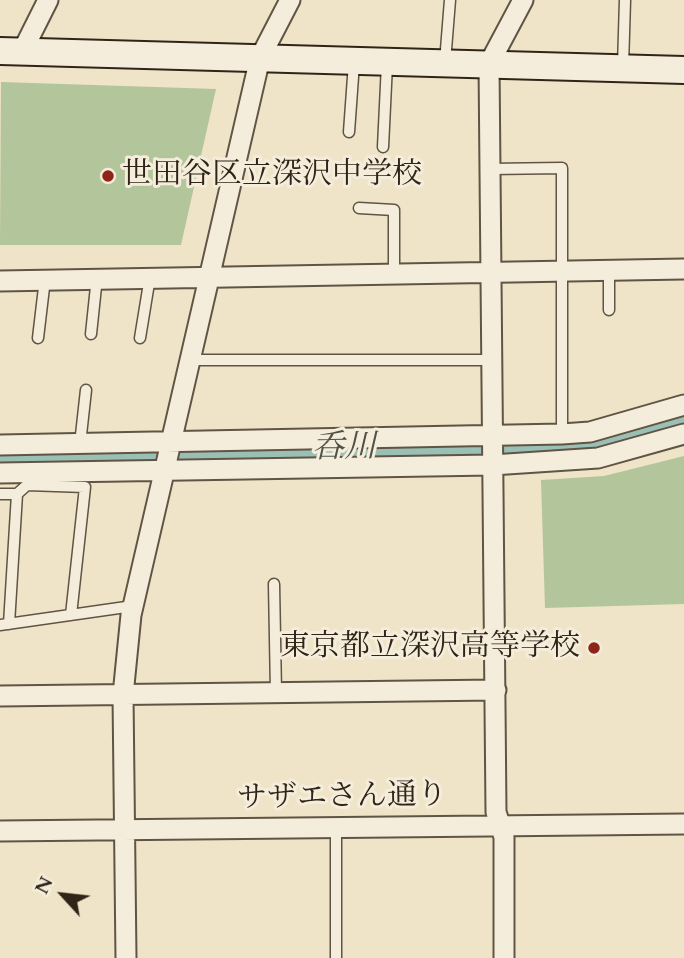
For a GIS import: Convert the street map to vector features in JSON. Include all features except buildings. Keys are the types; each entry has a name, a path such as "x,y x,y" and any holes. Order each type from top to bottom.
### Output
{"street":[{"path":"11,52 48,0"},
{"path":"126,958 123,695 133,606 212,275 260,58 290,0"},
{"path":"505,958 503,837 496,812 489,64 523,0"},
{"path":"11,52 684,70"},
{"path":"0,281 212,275 684,270"},
{"path":"0,444 80,445 168,457 491,450 562,434 590,432 684,405"},
{"path":"0,473 168,457 491,450 598,458 684,434"},
{"path":"0,696 496,691"},
{"name":"サザエさん通り","path":"0,831 684,824"}],"lane":[{"path":"445,63 450,0"},
{"path":"623,68 625,0"},
{"path":"349,132 354,61"},
{"path":"383,147 387,62"},
{"path":"490,169 562,169 562,434"},
{"path":"359,208 394,209 394,274"},
{"path":"609,271 609,310"},
{"path":"140,338 150,277"},
{"path":"38,338 45,278"},
{"path":"91,334 97,278"},
{"path":"191,360 492,360"},
{"path":"80,445 86,390"},
{"path":"0,494 17,494 27,485 85,487 71,615"},
{"path":"17,494 5,624 133,606"},
{"path":"274,584 276,693"},
{"path":"336,828 336,958"}],"green space":[{"name":"世田谷区立深沢中学校","path":"1,82 216,89 181,245 0,245"},
{"path":"684,413 684,428 595,454 190,464 191,448 504,444"},
{"path":"145,448 145,464 0,466 0,450"},
{"path":"684,456 684,604 545,608 541,480 604,476"}],"waterway":[{"name":"呑川","path":"0,456 597,443 684,419"}],"place":[{"name":"世田谷区立深沢中学校","path":"108,176"},
{"name":"東京都立深沢高等学校","path":"594,648"}]}
